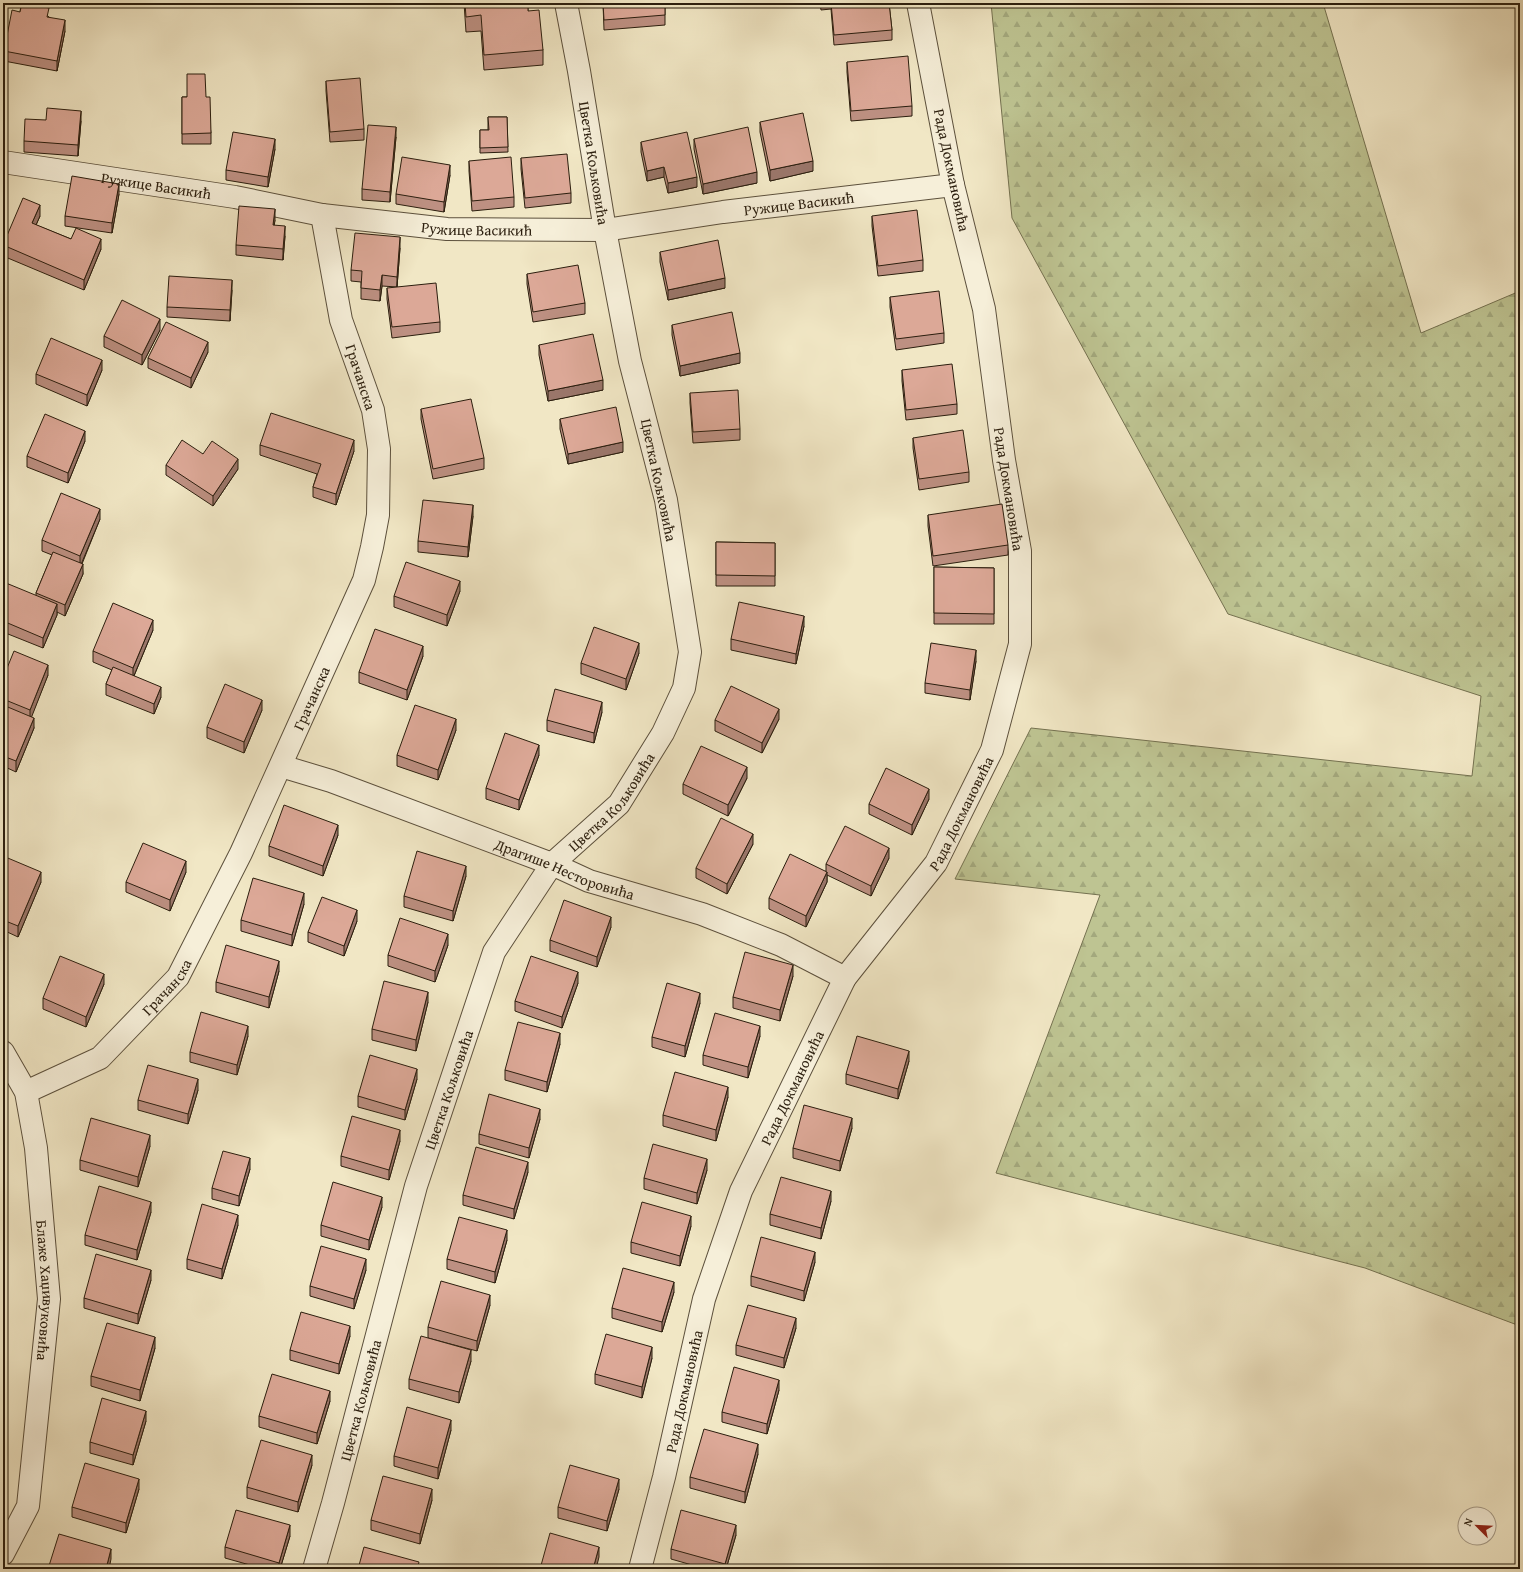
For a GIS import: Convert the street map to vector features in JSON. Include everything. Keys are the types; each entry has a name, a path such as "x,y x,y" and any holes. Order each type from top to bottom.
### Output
{"street":[{"name":"Цветка Кољковића","path":"314,1569 333,1503 416,1186 494,952 552,864 619,804 663,733 684,688 690,652 666,500 630,361 605,230 579,71 566,3"},
{"name":"Рада Докмановића","path":"640,1569 664,1477 704,1299 741,1191 845,978 936,863 992,750 1020,644 1020,551 1004,460 984,309 953,186 918,3"},
{"name":"Ружице Васикић","path":"3,162 235,198 322,215 447,230 605,230 723,212 953,186"},
{"name":"Грачанска","path":"26,1092 100,1058 178,977 241,853 364,580 378,515 379,449 372,410 341,320 322,215"},
{"name":"Драгише Несторовића","path":"281,766 331,781 552,864 589,881 702,914 724,922 781,945 845,978"},
{"name":"Блаже Хаџивуковића","path":"3,1052 26,1092 36,1148 48,1299 28,1506 3,1554"}],"green space":[{"path":"991,3 1323,3 1421,333 1520,291 1520,1326 1365,1268 996,1173 1100,895 955,879 1031,728 1472,776 1481,696 1228,614 1012,218"}],"building":[{"path":"22,3 49,8 47,17 65,20 57,61 4,51 12,10 20,12"},
{"path":"465,3 528,3 528,11 539,10 543,50 484,55 481,15 466,17"},
{"path":"603,3 665,3 665,15 604,20"},
{"path":"831,3 889,3 892,30 834,35"},
{"path":"908,56 912,106 851,111 847,62"},
{"path":"187,74 205,74 206,97 210,97 211,133 182,134 182,97 187,97"},
{"path":"360,78 364,129 330,132 326,81"},
{"path":"47,108 81,111 78,145 24,141 25,119 46,120"},
{"path":"803,113 813,161 770,170 760,122"},
{"path":"488,117 507,117 508,147 480,148 480,130 489,130"},
{"path":"368,125 396,127 390,192 362,189"},
{"path":"748,127 757,172 703,184 694,139"},
{"path":"233,132 275,139 268,177 226,170"},
{"path":"687,132 697,177 668,183 664,167 647,171 641,142"},
{"path":"567,154 571,193 525,198 521,158"},
{"path":"402,157 450,165 444,202 396,194"},
{"path":"511,157 514,197 472,201 469,161"},
{"path":"72,176 119,184 112,223 65,216"},
{"path":"23,198 40,205 32,223 71,239 76,228 101,239 84,280 3,245"},
{"path":"239,206 275,209 273,225 285,226 283,249 236,245"},
{"path":"917,210 923,260 878,266 872,216"},
{"path":"355,233 400,237 397,277 382,275 380,290 361,288 362,271 351,270"},
{"path":"718,240 725,278 668,290 660,252"},
{"path":"578,265 585,303 533,312 527,274"},
{"path":"169,276 232,280 230,310 167,307"},
{"path":"436,283 440,322 392,327 387,288"},
{"path":"939,291 944,333 896,339 890,297"},
{"path":"122,300 160,319 142,355 104,336"},
{"path":"732,312 740,353 680,366 672,325"},
{"path":"166,322 208,342 191,378 148,358"},
{"path":"593,334 603,380 548,391 539,345"},
{"path":"51,338 102,360 87,395 36,374"},
{"path":"952,364 957,404 906,410 902,370"},
{"path":"738,390 740,429 693,432 690,393"},
{"path":"471,399 484,458 433,469 421,409"},
{"path":"616,407 623,442 568,454 560,419"},
{"path":"271,413 354,440 336,494 313,487 321,464 260,445"},
{"path":"45,414 85,431 68,473 27,456"},
{"path":"963,430 969,472 919,479 913,438"},
{"path":"182,440 203,454 212,441 238,459 213,496 166,465"},
{"path":"61,493 100,509 80,556 42,540"},
{"path":"423,500 473,505 468,547 418,541"},
{"path":"1002,504 1008,545 933,556 928,515"},
{"path":"716,542 775,543 775,576 716,575"},
{"path":"53,552 83,564 65,605 36,593"},
{"path":"406,562 460,581 447,615 394,596"},
{"path":"934,567 994,568 994,614 934,613"},
{"path":"6,583 57,604 43,638 3,621 3,589"},
{"path":"739,602 804,616 796,654 731,639"},
{"path":"113,603 153,620 133,668 93,651"},
{"path":"594,627 639,643 626,679 581,663"},
{"path":"375,629 423,646 407,690 359,672"},
{"path":"931,643 976,650 970,690 925,683"},
{"path":"14,651 48,665 30,710 3,699 3,678"},
{"path":"113,667 161,687 154,704 106,684"},
{"path":"225,684 262,700 244,742 207,727"},
{"path":"731,686 779,709 762,743 715,720"},
{"path":"555,689 602,702 594,733 547,720"},
{"path":"3,705 34,718 16,761 3,756"},
{"path":"415,705 456,719 438,770 397,755"},
{"path":"505,733 539,745 519,800 486,788"},
{"path":"701,746 747,767 728,805 683,784"},
{"path":"886,768 929,789 912,825 869,804"},
{"path":"284,805 338,825 323,866 269,846"},
{"path":"721,818 753,834 727,884 696,868"},
{"path":"845,826 889,848 871,886 826,864"},
{"path":"143,843 186,861 170,900 126,882"},
{"path":"417,851 466,866 453,911 404,896"},
{"path":"790,854 827,872 806,916 769,898"},
{"path":"3,856 41,872 18,926 3,920"},
{"path":"253,878 304,893 292,935 241,920"},
{"path":"322,897 357,910 344,946 308,932"},
{"path":"564,900 611,917 597,957 550,940"},
{"path":"400,918 448,934 435,971 388,955"},
{"path":"226,945 279,961 269,997 216,982"},
{"path":"745,952 793,965 780,1010 733,997"},
{"path":"60,956 104,974 86,1017 43,998"},
{"path":"531,956 578,972 562,1017 515,1001"},
{"path":"384,981 428,992 416,1040 372,1029"},
{"path":"667,983 700,993 685,1046 652,1037"},
{"path":"201,1012 248,1026 237,1065 190,1052"},
{"path":"715,1013 760,1026 748,1067 703,1055"},
{"path":"518,1022 560,1033 547,1082 505,1070"},
{"path":"857,1036 909,1051 898,1089 846,1074"},
{"path":"370,1055 417,1069 405,1110 358,1096"},
{"path":"148,1065 198,1079 188,1114 138,1100"},
{"path":"675,1072 728,1087 716,1130 663,1115"},
{"path":"489,1094 540,1109 529,1148 479,1134"},
{"path":"804,1105 852,1118 840,1161 793,1148"},
{"path":"352,1116 400,1130 389,1170 341,1156"},
{"path":"91,1118 150,1135 138,1177 80,1160"},
{"path":"653,1144 707,1159 697,1193 644,1178"},
{"path":"476,1147 528,1162 514,1209 463,1195"},
{"path":"223,1151 250,1158 239,1196 212,1188"},
{"path":"781,1177 831,1191 821,1228 770,1214"},
{"path":"333,1182 382,1197 369,1240 321,1225"},
{"path":"99,1186 151,1202 137,1250 85,1235"},
{"path":"642,1202 691,1216 680,1256 631,1242"},
{"path":"202,1204 238,1215 222,1269 187,1259"},
{"path":"459,1217 507,1230 495,1272 447,1259"},
{"path":"761,1237 815,1252 804,1291 751,1276"},
{"path":"321,1246 366,1259 354,1299 310,1286"},
{"path":"96,1254 151,1270 138,1314 84,1298"},
{"path":"623,1268 674,1282 662,1322 612,1308"},
{"path":"441,1281 490,1295 477,1341 428,1327"},
{"path":"748,1305 796,1318 784,1358 736,1345"},
{"path":"301,1312 350,1326 339,1364 290,1350"},
{"path":"107,1323 155,1337 140,1390 91,1376"},
{"path":"606,1334 652,1347 642,1387 595,1374"},
{"path":"421,1336 471,1350 459,1392 409,1379"},
{"path":"734,1367 779,1380 767,1424 722,1412"},
{"path":"272,1374 330,1391 317,1433 259,1416"},
{"path":"102,1398 146,1411 133,1455 90,1442"},
{"path":"407,1407 451,1420 438,1468 394,1456"},
{"path":"704,1429 758,1444 745,1492 690,1477"},
{"path":"261,1440 312,1455 298,1502 247,1487"},
{"path":"85,1463 139,1479 126,1523 72,1507"},
{"path":"570,1465 619,1479 607,1521 558,1507"},
{"path":"383,1476 432,1489 420,1534 371,1520"},
{"path":"236,1510 290,1525 279,1563 225,1547"},
{"path":"681,1510 736,1525 725,1564 671,1549"},
{"path":"550,1533 599,1547 593,1569 540,1569"},
{"path":"59,1534 111,1549 106,1569 48,1569"},
{"path":"364,1547 419,1562 417,1569 358,1569"}]}
